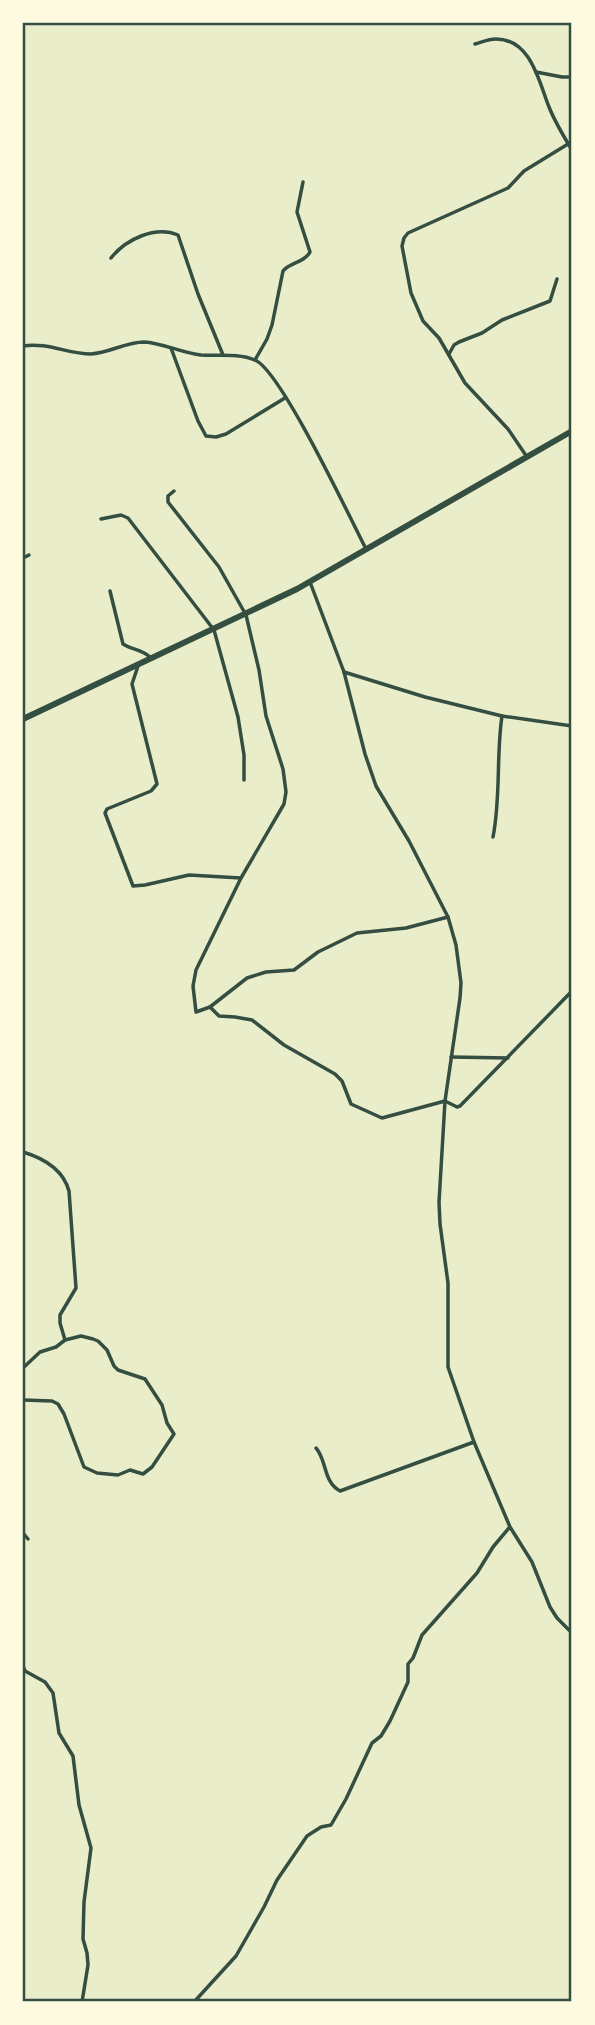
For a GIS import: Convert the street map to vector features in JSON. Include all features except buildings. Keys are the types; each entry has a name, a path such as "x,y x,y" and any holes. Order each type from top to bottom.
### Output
{"main road":[{"path":"23,719 246,615 310,582 572,431"}],"street":[{"path":"475,44 499,39 524,51 572,150"},
{"path":"536,72 572,77"},
{"path":"527,457 508,429 466,383 439,338 423,321 411,293 404,262 404,239 408,233 508,188 524,171 568,144"},
{"path":"254,360 272,325 284,271 290,265 306,258 310,252 298,212 303,182"},
{"path":"111,258 127,244 152,233 166,231 178,235 223,355"},
{"path":"449,354 459,342 482,333 502,320 550,301 557,279"},
{"path":"23,346 39,344 92,354 137,343 152,343 202,355 254,360 267,370 285,398 320,459 366,550"},
{"path":"171,348 206,436 226,434 285,398"},
{"path":"174,491 169,495 168,502 219,567 246,615 265,711 283,769 286,792 284,804 241,878 194,977 196,1012 210,1007 247,978 266,972 294,970 318,952 357,933 415,926 448,917"},
{"path":"101,519 121,515 128,518 214,630 238,717 244,755 244,780"},
{"path":"23,558 29,555"},
{"path":"310,582 344,672 378,790 409,841 448,917 457,945 461,983 445,1101 439,1213 448,1283 447,1364 474,1442 510,1527 532,1562 556,1618 572,1633"},
{"path":"110,591 123,644 142,651 151,659"},
{"path":"138,666 132,684 158,784 151,791 105,812 132,886 189,875 241,878"},
{"path":"344,672 425,697 502,716 572,726"},
{"path":"493,837 497,802 498,739 502,716"},
{"path":"210,1007 219,1016 252,1020 290,1049 335,1074 342,1081 350,1104 382,1118 445,1101 460,1106 572,991"},
{"path":"451,1057 508,1058"},
{"path":"23,1152 55,1167 65,1179 69,1191 76,1288 60,1315 65,1340"},
{"path":"23,1368 40,1352 56,1347 65,1340 81,1336 99,1341 118,1370 145,1379 162,1405 167,1423 174,1432 165,1449 142,1474 130,1470 118,1475 89,1470 84,1467 58,1404 52,1401 23,1400"},
{"path":"316,1448 321,1455 329,1482 340,1491 474,1442"},
{"path":"194,2002 236,1956 277,1880 307,1836 321,1827 331,1825 372,1743 381,1736 390,1721 408,1682 408,1664 422,1635 477,1573 493,1547 510,1527"},
{"path":"23,1533 28,1539"},
{"path":"23,1666 26,1671 45,1682 53,1693 60,1737 73,1756 79,1805 90,1840 83,1940 88,1965 82,2002"}]}
